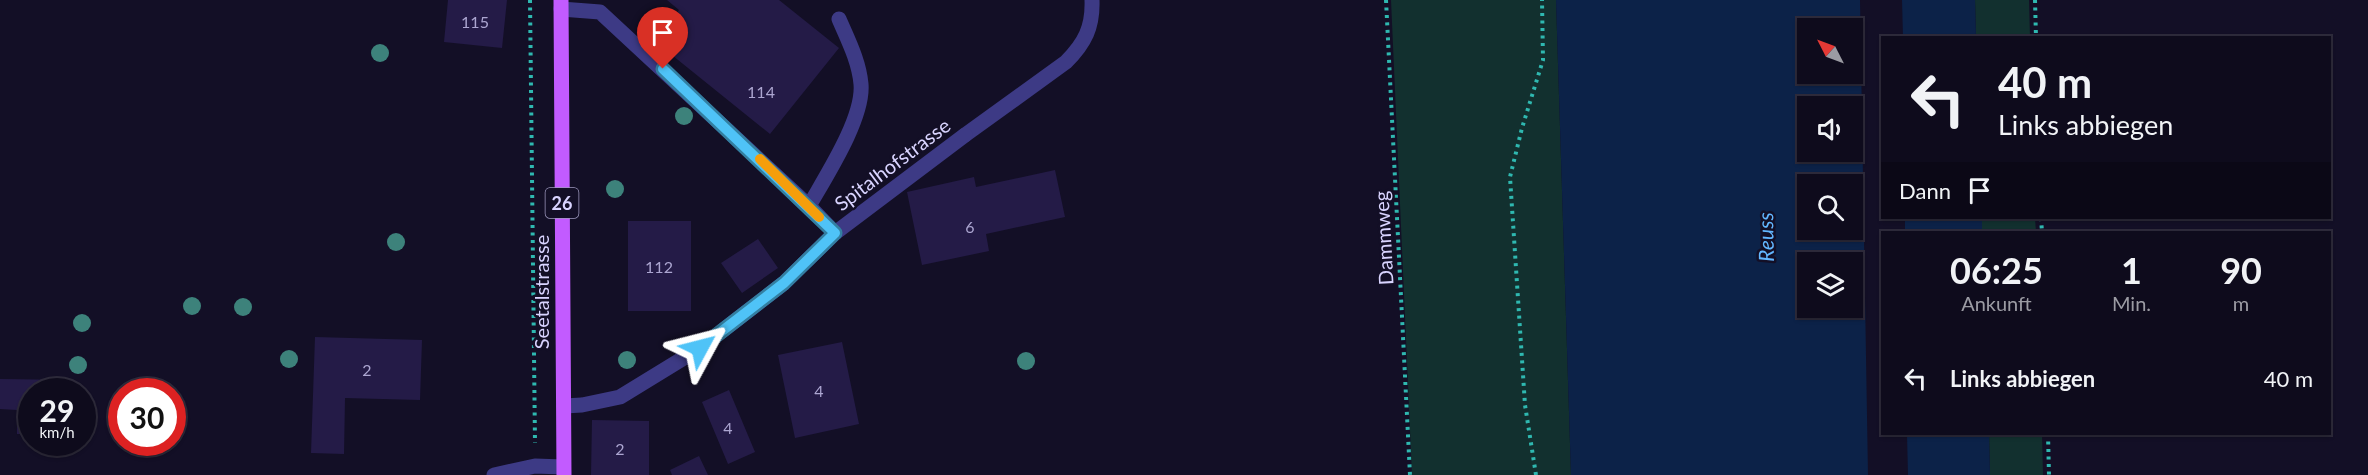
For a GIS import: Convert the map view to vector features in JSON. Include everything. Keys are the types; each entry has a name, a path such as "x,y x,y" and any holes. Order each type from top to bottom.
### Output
{"main road":[{"name":"Seetalstrasse","path":"561,4 564,471"}],"street":[{"name":"Spitalhofstrasse","path":"564,406 582,405 620,397 700,348 784,283 835,233 1066,62 1079,49 1090,31 1092,0"},
{"path":"561,4 600,12 809,206 835,233"},
{"path":"809,206 839,153 859,106 861,86 857,61 839,19"},
{"path":"494,475 536,466 564,471"}],"path":[{"path":"530,0 536,466"},
{"name":"Dammweg","path":"1386,0 1410,475"},
{"path":"1536,475 1524,394 1510,177 1543,60 1542,0"},
{"path":"2035,0 2036,36"},
{"path":"2048,435 2049,475"}],"green space":[{"path":"1391,0 1556,0 1571,475 1412,475"},
{"path":"1975,0 2029,0 2030,36 1976,36"},
{"path":"1982,219 2035,219 2036,231 1982,231"},
{"path":"1989,435 2042,435 2043,475 1990,475"}],"water":[{"name":"Reuss","path":"1556,0 1860,0 1860,18 1797,18 1797,84 1861,84 1862,96 1797,96 1797,162 1863,162 1863,174 1797,174 1797,240 1863,240 1863,178 1868,475 1571,475"},
{"path":"1902,0 1975,0 1976,36 1903,36"},
{"path":"1905,219 1982,219 1982,231 1905,231"},
{"path":"1907,435 1989,435 1990,475 1908,475"}],"building":[{"path":"448,0 507,0 502,48 444,42"},
{"path":"667,0 779,0 839,48 770,134 657,43 679,10"},
{"path":"1055,170 1065,217 986,234 989,251 922,265 907,192 974,177 976,187"},
{"path":"628,221 691,221 691,311 628,311"},
{"path":"758,239 778,268 742,293 721,263"},
{"path":"315,337 422,340 420,400 345,398 344,454 311,453"},
{"path":"842,342 859,424 795,438 778,355"},
{"path":"0,379 18,379 18,434 17,410 0,409"},
{"path":"729,390 755,452 728,464 702,402"},
{"path":"592,420 649,421 649,475 591,475"},
{"path":"699,456 708,475 672,475 670,470"}],"slow traffic":[{"path":"760,159 819,217"}],"route":[{"path":"663,69 835,233 784,283 700,348"}]}
